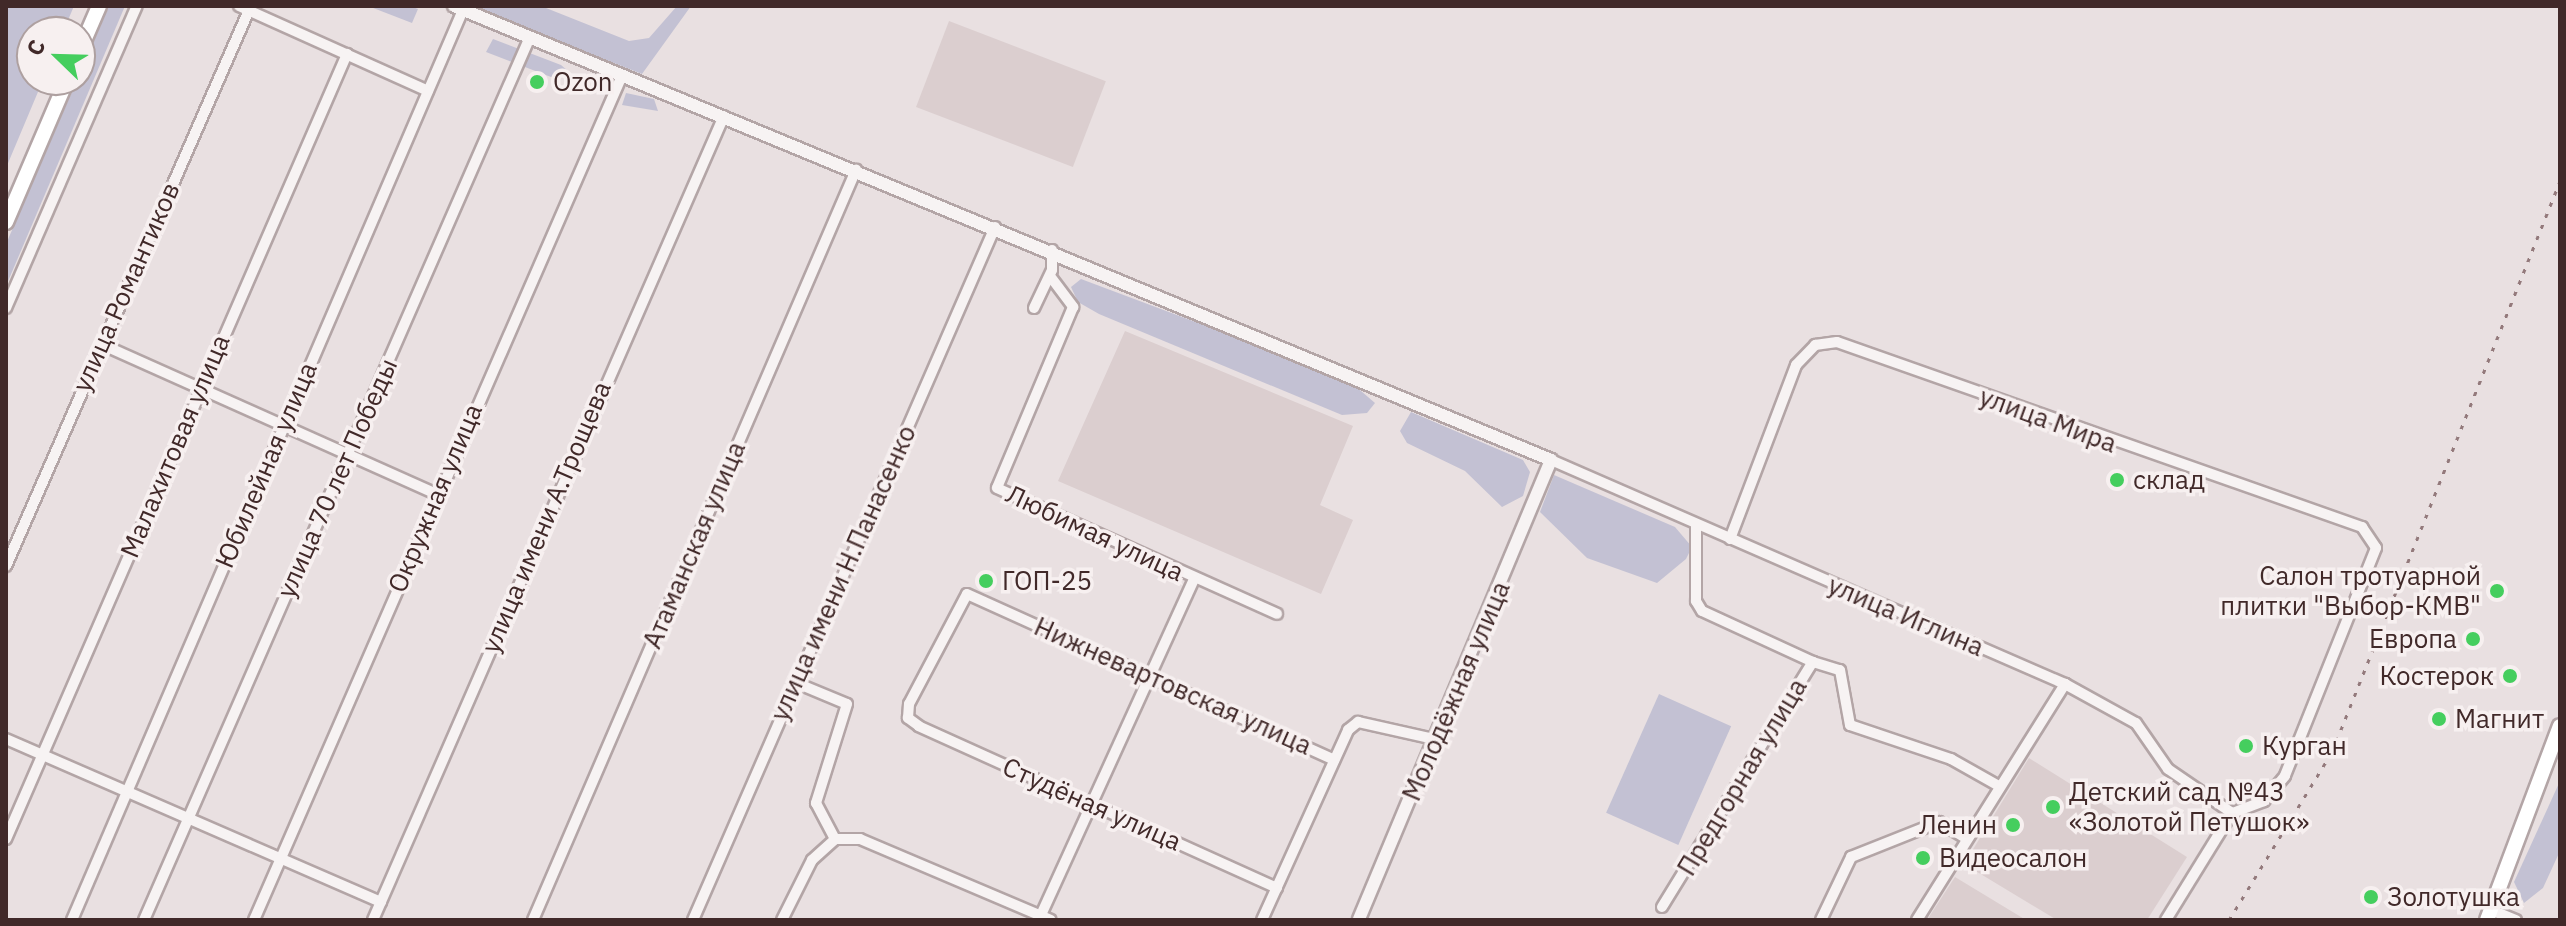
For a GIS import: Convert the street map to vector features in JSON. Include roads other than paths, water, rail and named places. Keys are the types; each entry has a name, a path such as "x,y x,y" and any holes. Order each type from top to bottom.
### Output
{"main road":[{"path":"6,222 60,96"},
{"path":"2489,915 2560,726"}],"street":[{"path":"6,308 137,6"},
{"path":"244,8 428,91"},
{"name":"улица Романтиков","path":"6,566 244,8"},
{"path":"458,8 621,78 724,116 1052,249 1551,460"},
{"name":"Юбилейная улица","path":"72,920 428,91 458,8"},
{"name":"улица 70 лет Победы","path":"144,920 530,37"},
{"name":"Малахитовая улица","path":"6,839 347,54"},
{"name":"Окружная улица","path":"254,920 436,494 621,78"},
{"name":"улица имени А.Трощева","path":"373,920 724,116"},
{"name":"Атаманская улица","path":"533,920 856,170"},
{"name":"улица имени Н.Панасенко","path":"693,920 794,682 995,227"},
{"path":"1034,308 1050,276 1052,249"},
{"name":"Любимая улица","path":"1050,276 1073,307 997,488 1277,614"},
{"name":"улица Мира","path":"1730,539 1796,365 1815,345 1837,342 2362,527 2376,548 2301,743 2264,801 2232,813"},
{"path":"101,344 436,494"},
{"name":"улица Иглина","path":"1551,460 2065,684 2136,723 2168,769 2232,813"},
{"name":"Молодёжная улица","path":"1359,920 1551,460"},
{"name":"Предгорная улица","path":"1662,907 1813,662 1702,611 1696,601 1696,524"},
{"path":"775,920 782,920 812,860 835,839 860,839 1046,918 1092,805 1194,579"},
{"name":"Нижневартовская улица","path":"908,718 955,606 967,594 1334,760"},
{"path":"1813,662 1840,670 1850,725 1951,759 1999,786"},
{"path":"794,682 847,704 816,803 835,839"},
{"path":"1917,920 2065,684"},
{"name":"Студёная улица","path":"908,718 1277,888"},
{"path":"1262,920 1334,760 1358,722 1434,739"},
{"path":"6,739 381,902"},
{"path":"2166,920 2232,813"},
{"path":"1821,920 1851,857 1939,822 1967,839"},
{"path":"2489,915 2516,920"}],"railway":[{"path":"2229,920 2332,752 2560,181"}],"place":[{"name":"Ozon","path":"537,82"},
{"name":"склад","path":"2117,480"},
{"name":"ГОП-25","path":"986,581"},
{"name":"Салон тротуарной плитки \"Выбор-КМВ\"","path":"2497,591"},
{"name":"Европа","path":"2473,639"},
{"name":"Костерок","path":"2510,676"},
{"name":"Магнит","path":"2439,719"},
{"name":"Курган","path":"2246,746"},
{"name":"Детский сад №43 «Золотой Петушок»","path":"2053,807"},
{"name":"Ленин","path":"2013,825"},
{"name":"Видеосалон","path":"1923,858"},
{"name":"Золотушка","path":"2371,897"}]}
